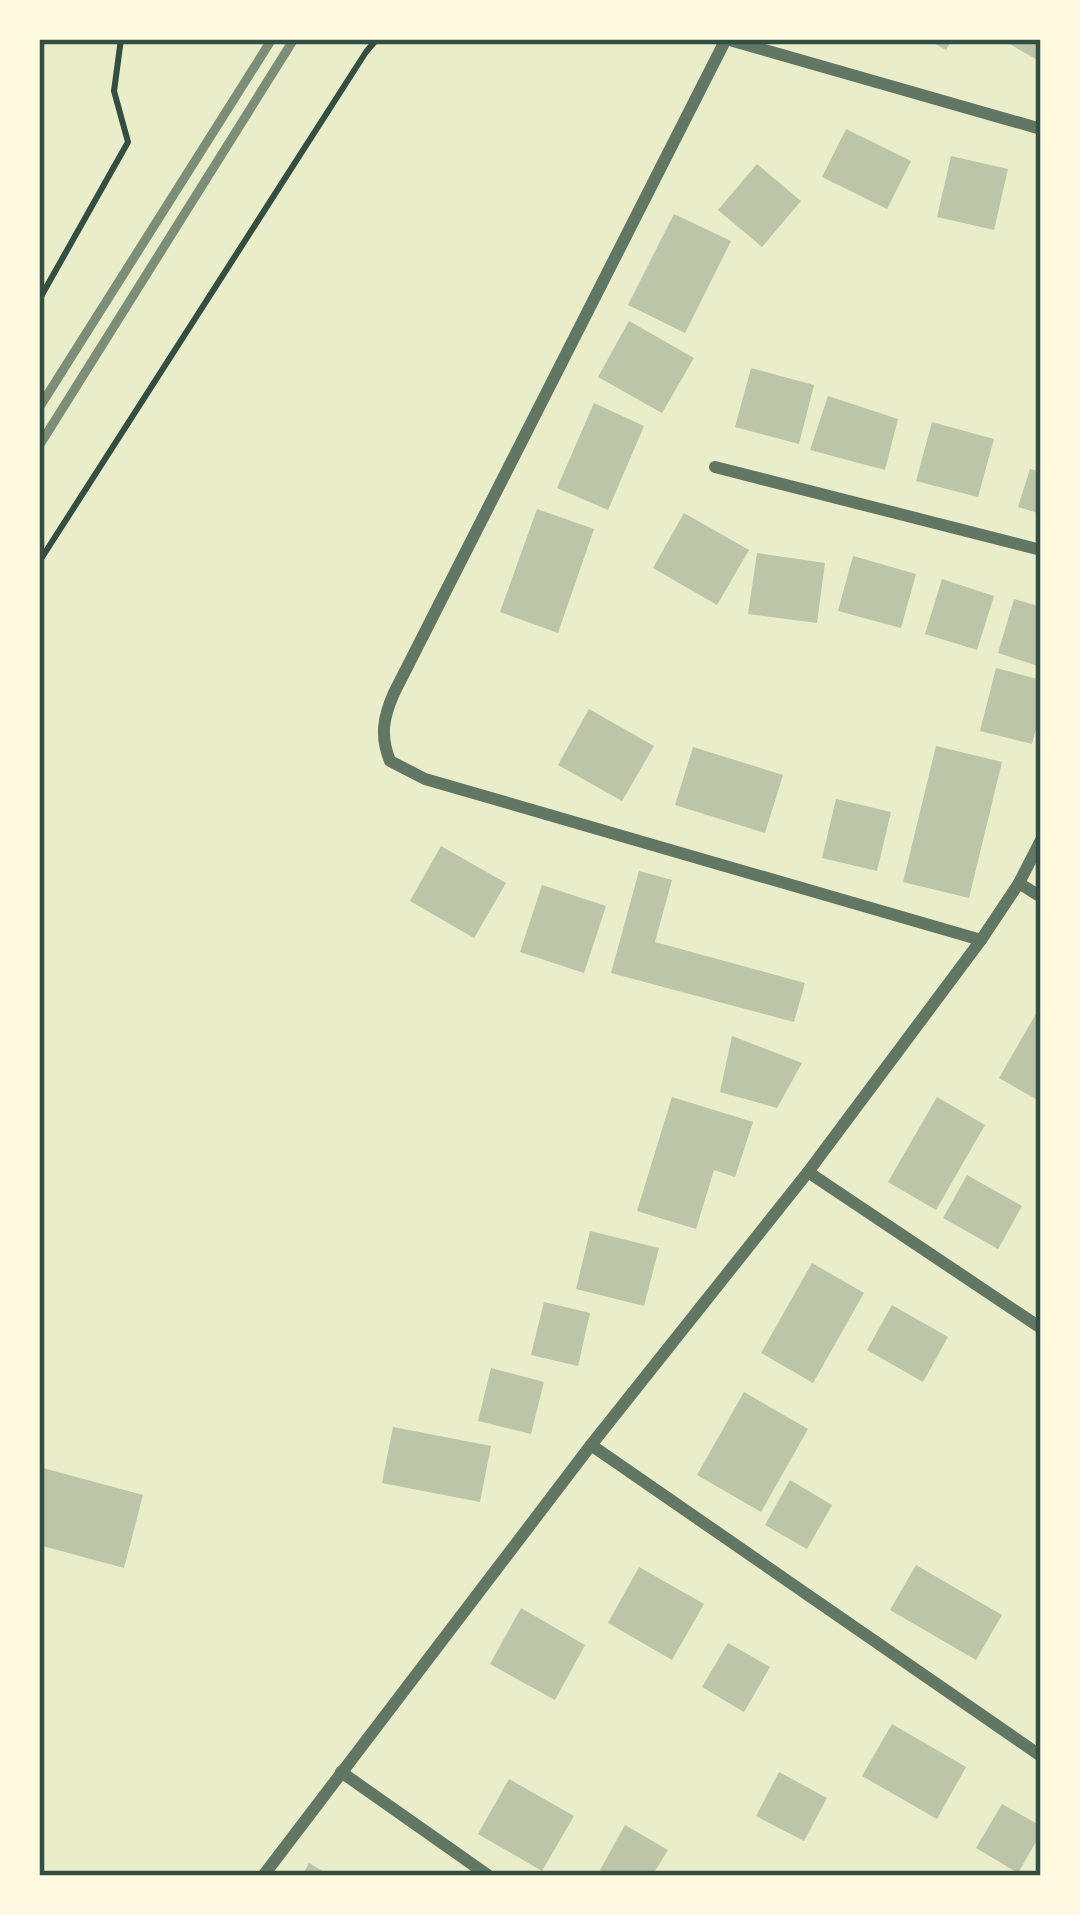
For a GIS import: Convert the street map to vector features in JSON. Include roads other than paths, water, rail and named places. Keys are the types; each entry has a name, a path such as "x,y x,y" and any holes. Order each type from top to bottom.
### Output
{"street":[{"path":"981,940 425,779 390,761 382,731 394,693 726,39 1041,129"},
{"path":"715,467 1041,550"},
{"path":"263,1876 591,1445 808,1172 981,940 1041,840"},
{"path":"1019,883 1041,897"},
{"path":"808,1172 1041,1328"},
{"path":"591,1445 1041,1756"},
{"path":"341,1772 489,1876"}],"railway":[{"path":"39,408 272,39"},
{"path":"39,446 294,39"}]}
